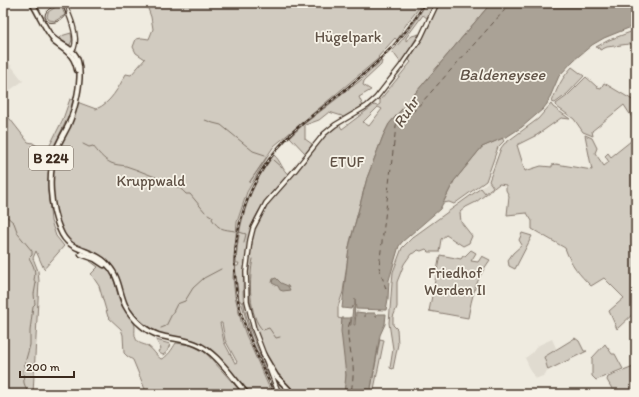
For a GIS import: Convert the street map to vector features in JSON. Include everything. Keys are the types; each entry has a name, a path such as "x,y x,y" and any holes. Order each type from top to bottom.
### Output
{"main road":[{"name":"B 224","path":"31,3 51,39 70,50 77,59 79,66 77,97 71,119 55,151 51,172 53,203 57,224 62,235 73,247 101,259 110,268 117,278 125,305 132,316 142,326 151,333 159,336 186,341 202,346 216,358 248,394"},
{"path":"64,3 74,35 74,43 70,50"},
{"path":"279,394 251,319 246,291 250,240 257,219 266,203 324,134 334,125 368,106 376,98 401,66 417,42 437,3"},
{"name":"B 224","path":"70,50 76,66 76,90 69,118 53,150 49,171 51,206 60,236 67,245 75,251 101,262 109,269 115,279 123,306 131,318 140,327 159,339 191,344 201,348 214,360 244,394"},
{"path":"263,354 276,376 293,394"}],"shaded area":[{"path":"422,3 426,3 406,34 405,30"},
{"path":"6,59 23,81 3,95 3,61"},
{"path":"281,146 269,161 240,229 236,263 233,262 237,222 247,192 267,157 275,148"},
{"path":"489,181 493,186 485,193 481,188"},
{"path":"232,266 235,266 239,301 245,324 276,394 272,394 241,321 235,296"},
{"path":"552,339 557,350 544,357 548,371 543,376 535,379 525,358 532,353 537,346"}],"green space":[{"name":"Kruppwald","path":"146,3 422,3 405,26 397,40 395,38 378,57 379,58 274,146 249,183 267,157 247,192 237,222 233,278 235,296 241,321 272,394 250,394 222,361 203,345 187,339 156,333 144,324 131,309 129,309 111,266 112,265 101,256 72,244 63,233 57,217 53,200 53,171 60,144 77,102 96,109 106,103 114,94 126,74 131,75 145,59 136,53 133,47 136,39 149,39 153,29","holes":["220,323 222,323 225,340 237,362 235,363 224,342"]},
{"path":"426,3 434,3 427,18 423,15 406,38 406,41 412,36 419,34 401,63 392,51 419,16"},
{"name":"ETUF","path":"439,3 491,3 389,124 367,178 350,242 343,292 338,307 338,318 342,319 342,333 346,361 344,394 296,394 280,377 268,357 261,343 252,312 249,264 258,219 275,194 326,134 339,124 342,129 374,105 377,106 380,104 380,100 411,62 409,60 426,31","holes":["378,107 382,109 369,126 363,122"]},
{"path":"59,5 61,6 65,15 55,21 49,20 47,17 48,12"},
{"path":"636,30 636,43 607,47 600,50 596,47 609,40"},
{"path":"71,33 72,40 70,45 58,39 61,36"},
{"path":"381,61 381,65 364,81 363,85 371,90 359,97 363,106 344,118 329,112 319,120 305,125 305,139 312,144 306,154 290,137 304,124 361,80"},
{"path":"572,67 584,76 567,94 555,103 552,102 560,83"},
{"path":"586,77 597,87 601,88 604,83 636,102 636,125 632,121 633,119 624,105 592,131 593,136 583,132 574,119 557,107 556,104 567,96"},
{"path":"70,99 73,100 69,115 54,146 49,163 48,190 51,221 56,236 64,246 44,269 36,251 33,258 38,271 39,281 33,394 3,394 3,342 6,335 3,325 3,110 28,142 33,143 46,153 63,119"},
{"path":"551,104 570,119 561,118 537,135 517,145 525,171 541,166 552,167 552,165 556,164 592,170 585,135 592,138 597,148 595,153 604,166 609,162 605,156 608,153 611,157 636,137 636,166 633,170 636,173 636,311 617,329 609,311 624,298 604,278 591,286 576,269 565,248 532,229 532,221 527,213 507,215 509,196 506,190 506,185 499,184 476,202 460,212 461,222 472,236 469,243 463,246 446,235 441,239 439,252 429,252 426,249 421,251 418,250 411,254 404,264 397,282 397,307 393,317 393,325 397,329 398,344 393,369 390,368 393,349 389,323 393,272 402,248 413,237 481,188 485,193 493,187 489,181 501,148 504,144 538,119"},
{"path":"502,138 504,141 498,147 486,181 454,204 449,202 443,203 454,181 482,147"},
{"path":"274,155 289,175 266,201 253,222 247,251 243,289 247,320 270,376 269,377 252,341 241,301 239,301 235,266 238,266 239,263 236,263 237,248 246,206 258,179"},
{"path":"522,233 532,236 515,269 509,266 508,260 522,245 519,240"},
{"name":"Friedhof Werden II","path":"471,250 476,253 471,261 478,262 482,256 490,260 481,274 475,288 468,318 429,311 440,255 461,259"},
{"path":"91,260 106,268 113,278 122,306 134,323 135,336 138,342 148,346 161,359 168,355 176,343 191,345 205,352 243,394 147,394 133,360 124,353 123,335 121,329 108,317 99,286 91,274 98,267 90,261"},
{"path":"575,338 579,341 584,351 587,351 548,370 544,357"},
{"path":"380,339 384,340 373,394 370,394"},
{"path":"156,340 170,344 167,352 163,355 158,351 161,349"},
{"path":"605,344 612,354 615,354 623,369 596,380 592,376 592,358"},
{"path":"268,365 292,394 280,394"},
{"path":"636,366 636,394 615,394 607,380 608,377"}],"water":[{"name":"Baldeneysee","path":"491,3 636,3 636,25 604,38 592,45 574,60 559,76 547,104 543,109 522,127 508,136 482,147 454,181 440,209 399,246 389,280 386,310 356,309 355,299 354,325 356,312 365,313 365,317 366,313 375,313 376,317 377,314 386,314 385,324 380,335 370,394 344,394 346,375 341,331 342,318 351,317 351,325 353,308 352,306 351,309 342,308 349,247 367,178 389,124"},
{"path":"276,278 281,283 288,286 290,290 280,290 278,286 272,283 273,279"}],"waterway":[{"path":"205,120 221,125 253,151 265,155"},
{"path":"83,144 89,147 93,146 111,163 126,166 164,180 186,194 190,194 205,212"},
{"path":"273,160 282,168"},
{"path":"3,213 14,223 18,234 32,251 32,255 29,258 35,271 35,304 33,306 30,345 23,370 24,383 27,391 25,394"},
{"path":"208,214 213,217 212,219 219,227 235,231"},
{"path":"239,232 246,234 244,243"},
{"path":"253,259 250,286 252,307 255,316 258,324 263,330 269,328 276,338 280,337"},
{"path":"161,328 166,326 177,304 185,301 193,288 204,278 221,269"}],"ferry route":[{"path":"386,289 379,267 397,118 414,111 511,3"},
{"path":"350,322 348,327 348,338 353,368 351,394"}],"tram line":[{"path":"59,4 46,12 45,17 48,22 57,22 64,17 67,12 65,3"}],"railway":[{"path":"275,394 248,334 241,313 236,287 235,260 238,235 244,209 254,185 267,163 283,142 303,123 354,83 386,54 400,38 425,3"}],"park label":[{"name":"Hügelpark","path":"348,37"}],"water label":[{"name":"Ruhr","path":"406,112"}]}
